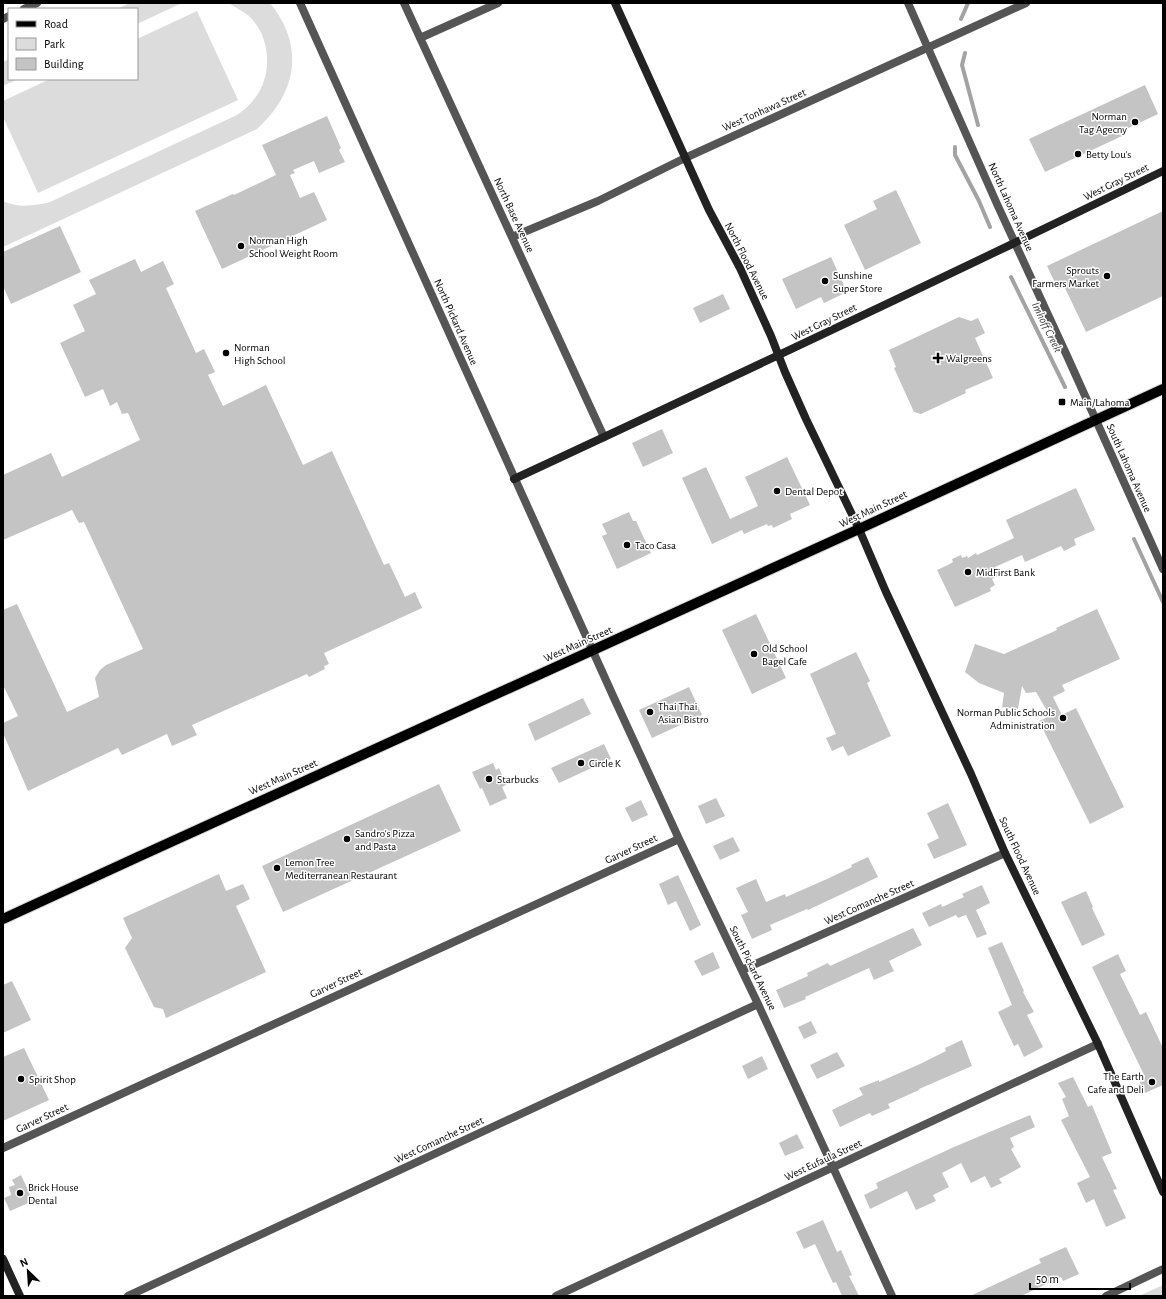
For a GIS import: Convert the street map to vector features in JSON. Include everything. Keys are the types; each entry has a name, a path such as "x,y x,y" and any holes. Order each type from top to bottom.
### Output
{"main road":[{"name":"West Main Street","path":"3,919 592,650 859,530 1163,389"}],"street":[{"path":"26,8 37,3"},
{"name":"North Pickard Avenue","path":"300,3 592,650"},
{"name":"North Base Avenue","path":"404,3 604,437"},
{"path":"420,38 498,3"},
{"name":"North Flood Avenue","path":"615,3 685,158 716,223 740,268 808,423 859,530"},
{"name":"North Lahoma Avenue","path":"908,3 1096,420"},
{"name":"West Tonhawa Street","path":"512,237 598,200 685,158 928,49 1026,3"},
{"name":"West Gray Street","path":"514,479 779,356 1163,171"},
{"name":"South Lahoma Avenue","path":"1096,420 1163,569"},
{"name":"South Flood Avenue","path":"859,530 886,592 971,774 1005,853 1098,1044 1163,1192"},
{"name":"South Pickard Avenue","path":"592,650 679,839 758,1004 892,1296"},
{"name":"Garver Street","path":"3,1148 679,839"},
{"name":"West Comanche Street","path":"742,970 1005,853"},
{"name":"West Comanche Street","path":"128,1296 758,1004"},
{"name":"West Eufaula Street","path":"556,1296 1098,1044"},
{"path":"3,1259 20,1296"},
{"path":"1106,1296 1163,1269"}],"green space":[{"path":"130,3 182,3 138,24 138,8 119,8"},
{"path":"228,3 270,3 281,19 288,36 292,52 292,69 288,85 281,100 270,115 257,129 3,247 3,201 14,205 26,206 50,202 237,115 251,103 261,89 265,78 267,56 265,45 262,34 249,16"},
{"path":"197,11 238,100 38,193 3,117 3,101 48,80 138,80 138,39"},
{"path":"8,60 8,80 16,80 3,86 3,62"},
{"path":"1163,1285 1163,1296 1139,1296"}],"building":[{"path":"1145,85 1158,114 1120,132 1122,136 1045,172 1029,139"},
{"path":"327,116 341,148 339,150 345,162 319,173 314,161 293,170 295,173 290,175 300,198 314,192 327,220 222,269 195,211 233,194 234,195 276,175 262,145"},
{"path":"896,190 921,243 865,270 844,225 877,209 873,201"},
{"name":"Sprouts Farmers Market","path":"1163,211 1163,296 1086,332 1064,286 1058,289 1047,266"},
{"path":"60,226 81,272 11,304 3,286 3,252"},
{"name":"Sunshine Super Store","path":"831,257 847,292 824,303 821,297 796,309 782,279"},
{"path":"135,259 141,272 163,261 174,284 166,288 196,353 204,349 215,372 208,375 223,406 266,385 303,465 332,451 384,565 389,563 405,597 415,592 422,608 324,653 329,664 324,666 325,669 309,677 307,674 192,725 197,735 172,746 167,734 122,755 118,748 28,791 3,733 3,723 18,716 3,685 3,610 17,604 67,712 99,697 95,678 100,670 106,665 143,649 84,522 79,523 72,510 3,540 3,475 51,453 62,477 140,440 128,413 122,414 117,402 110,406 103,389 85,397 60,343 85,331 73,305 96,294 89,280"},
{"path":"723,294 730,309 700,323 693,308"},
{"name":"Walgreens","path":"959,317 971,321 978,318 985,333 975,338 993,378 965,390 966,393 921,414 914,412 894,368 896,367 889,350"},
{"path":"662,429 673,453 643,467 632,443"},
{"path":"787,457 810,505 790,514 792,519 773,528 772,525 768,526 767,524 744,534 742,530 712,544 682,478 706,467 730,519 758,506 745,477"},
{"path":"1076,488 1095,530 1074,539 1076,545 1064,551 1061,546 1025,562 1022,555 995,567 999,575 992,579 995,585 990,588 991,591 955,607 937,570 953,562 952,559 961,555 962,558 967,556 968,558 976,553 977,555 1014,538 1006,520"},
{"name":"Taco Casa","path":"629,512 633,521 636,521 651,553 617,569 602,536 607,534 602,524"},
{"name":"Norman Public Schools Administration","path":"1097,609 1120,659 1062,685 1065,691 1053,697 1062,715 1076,708 1124,807 1090,824 1039,721 1050,716 1036,692 1026,693 1022,686 1018,709 1002,707 1004,693 979,683 965,672 975,644 1004,654 1057,630 1056,628"},
{"name":"Old School Bagel Cafe","path":"756,614 786,678 752,694 722,630"},
{"path":"856,652 870,681 867,683 891,736 848,756 843,746 832,751 826,738 836,734 810,674"},
{"path":"689,687 702,715 652,738 639,710"},
{"path":"583,698 591,714 535,741 528,724"},
{"name":"Circle K","path":"604,744 611,759 559,783 551,768"},
{"name":"Starbucks","path":"493,763 496,770 499,768 506,785 502,787 507,798 490,806 482,788 480,789 472,772"},
{"path":"439,784 461,831 283,912 262,866"},
{"path":"716,798 725,816 706,824 698,806"},
{"path":"641,800 648,815 632,822 625,808"},
{"path":"948,803 967,845 934,859 927,844 939,838 927,813"},
{"path":"733,837 740,851 720,860 713,846"},
{"path":"868,857 878,877 808,910 807,909 770,925 772,930 752,939 741,915 748,912 736,888 756,879 766,902 785,894 786,897 827,879 852,867 851,865"},
{"path":"219,874 226,891 243,884 250,899 236,906 266,972 166,1018 163,1009 154,1007 125,948 132,938 123,918"},
{"path":"678,875 701,925 690,931 676,901 668,905 659,884"},
{"path":"982,885 990,903 976,910 987,934 977,938 966,915 958,918 956,915 929,927 922,913 941,904 942,907 964,897 962,894"},
{"path":"1086,891 1093,907 1092,908 1105,935 1082,946 1061,902"},
{"path":"913,928 922,945 889,961 894,971 874,980 869,968 805,997 806,999 784,1008 776,990 808,976 807,973 828,963 830,966"},
{"path":"1002,942 1024,991 1023,992 1034,1012 1027,1015 1043,1047 1024,1057 1018,1044 1014,1046 998,1012 1012,1005 988,948"},
{"path":"713,952 720,968 702,976 694,961"},
{"path":"1118,954 1126,971 1120,974 1140,1015 1146,1012 1163,1048 1163,1085 1145,1093 1139,1080 1145,1077 1092,967"},
{"path":"12,981 31,1020 3,1033 3,985"},
{"path":"811,1021 817,1033 804,1039 798,1027"},
{"path":"962,1040 972,1066 888,1104 890,1108 872,1116 870,1113 840,1127 832,1110 863,1095 859,1088 879,1080 879,1082 920,1064 946,1051 945,1048"},
{"name":"Spirit Shop","path":"24,1048 49,1100 3,1121 3,1057"},
{"path":"837,1052 845,1066 817,1079 810,1065"},
{"path":"762,1056 768,1069 748,1079 742,1066"},
{"path":"1073,1077 1088,1107 1092,1105 1112,1153 1102,1157 1117,1189 1113,1190 1126,1218 1106,1227 1094,1199 1086,1203 1077,1183 1090,1177 1061,1120 1069,1116 1062,1099 1066,1097 1058,1083"},
{"path":"1030,1115 1035,1127 1010,1138 1014,1147 1011,1149 1021,1167 999,1179 1002,1183 991,1188 985,1176 971,1183 961,1163 942,1173 949,1187 933,1195 936,1201 916,1210 907,1191 870,1209 864,1195 878,1188 876,1183 954,1147"},
{"path":"797,1134 804,1148 785,1156 779,1143"},
{"name":"Brick House Dental","path":"21,1175 33,1201 10,1211 4,1198 11,1195 9,1187 15,1185 12,1180"},
{"path":"823,1220 837,1252 841,1250 852,1275 849,1276 859,1296 842,1296 836,1282 833,1283 815,1244 804,1249 796,1232"},
{"path":"1066,1247 1079,1274 1063,1281 1061,1277 1021,1296 970,1296 1041,1263 1039,1259"}],"waterway":[{"name":"Imhoff Creek","path":"961,19 968,3"},
{"name":"Imhoff Creek","path":"965,53 962,65 978,125"},
{"name":"Imhoff Creek","path":"955,147 955,155 979,201 990,227"},
{"name":"Imhoff Creek","path":"1011,277 1065,387"},
{"name":"Imhoff Creek","path":"1134,539 1163,602"}],"place":[{"name":"Norman Tag Agecny","path":"1135,122"},
{"name":"Betty Lou's","path":"1078,154"},
{"name":"Norman High School Weight Room","path":"241,246"},
{"name":"Sprouts Farmers Market","path":"1107,276"},
{"name":"Sunshine Super Store","path":"825,281"},
{"name":"Norman High School","path":"226,353"},
{"name":"Walgreens","path":"938,358"},
{"name":"Main/Lahoma","path":"1062,402"},
{"name":"Dental Depot","path":"777,491"},
{"name":"Taco Casa","path":"627,545"},
{"name":"MidFirst Bank","path":"968,572"},
{"name":"Old School Bagel Cafe","path":"754,654"},
{"name":"Thai Thai Asian Bistro","path":"650,712"},
{"name":"Norman Public Schools Administration","path":"1063,718"},
{"name":"Circle K","path":"581,763"},
{"name":"Starbucks","path":"489,779"},
{"name":"Sandro's Pizza and Pasta","path":"347,839"},
{"name":"Lemon Tree Mediterranean Restaurant","path":"277,868"},
{"name":"Spirit Shop","path":"21,1079"},
{"name":"The Earth Cafe and Deli","path":"1152,1082"},
{"name":"Brick House Dental","path":"20,1193"}]}
